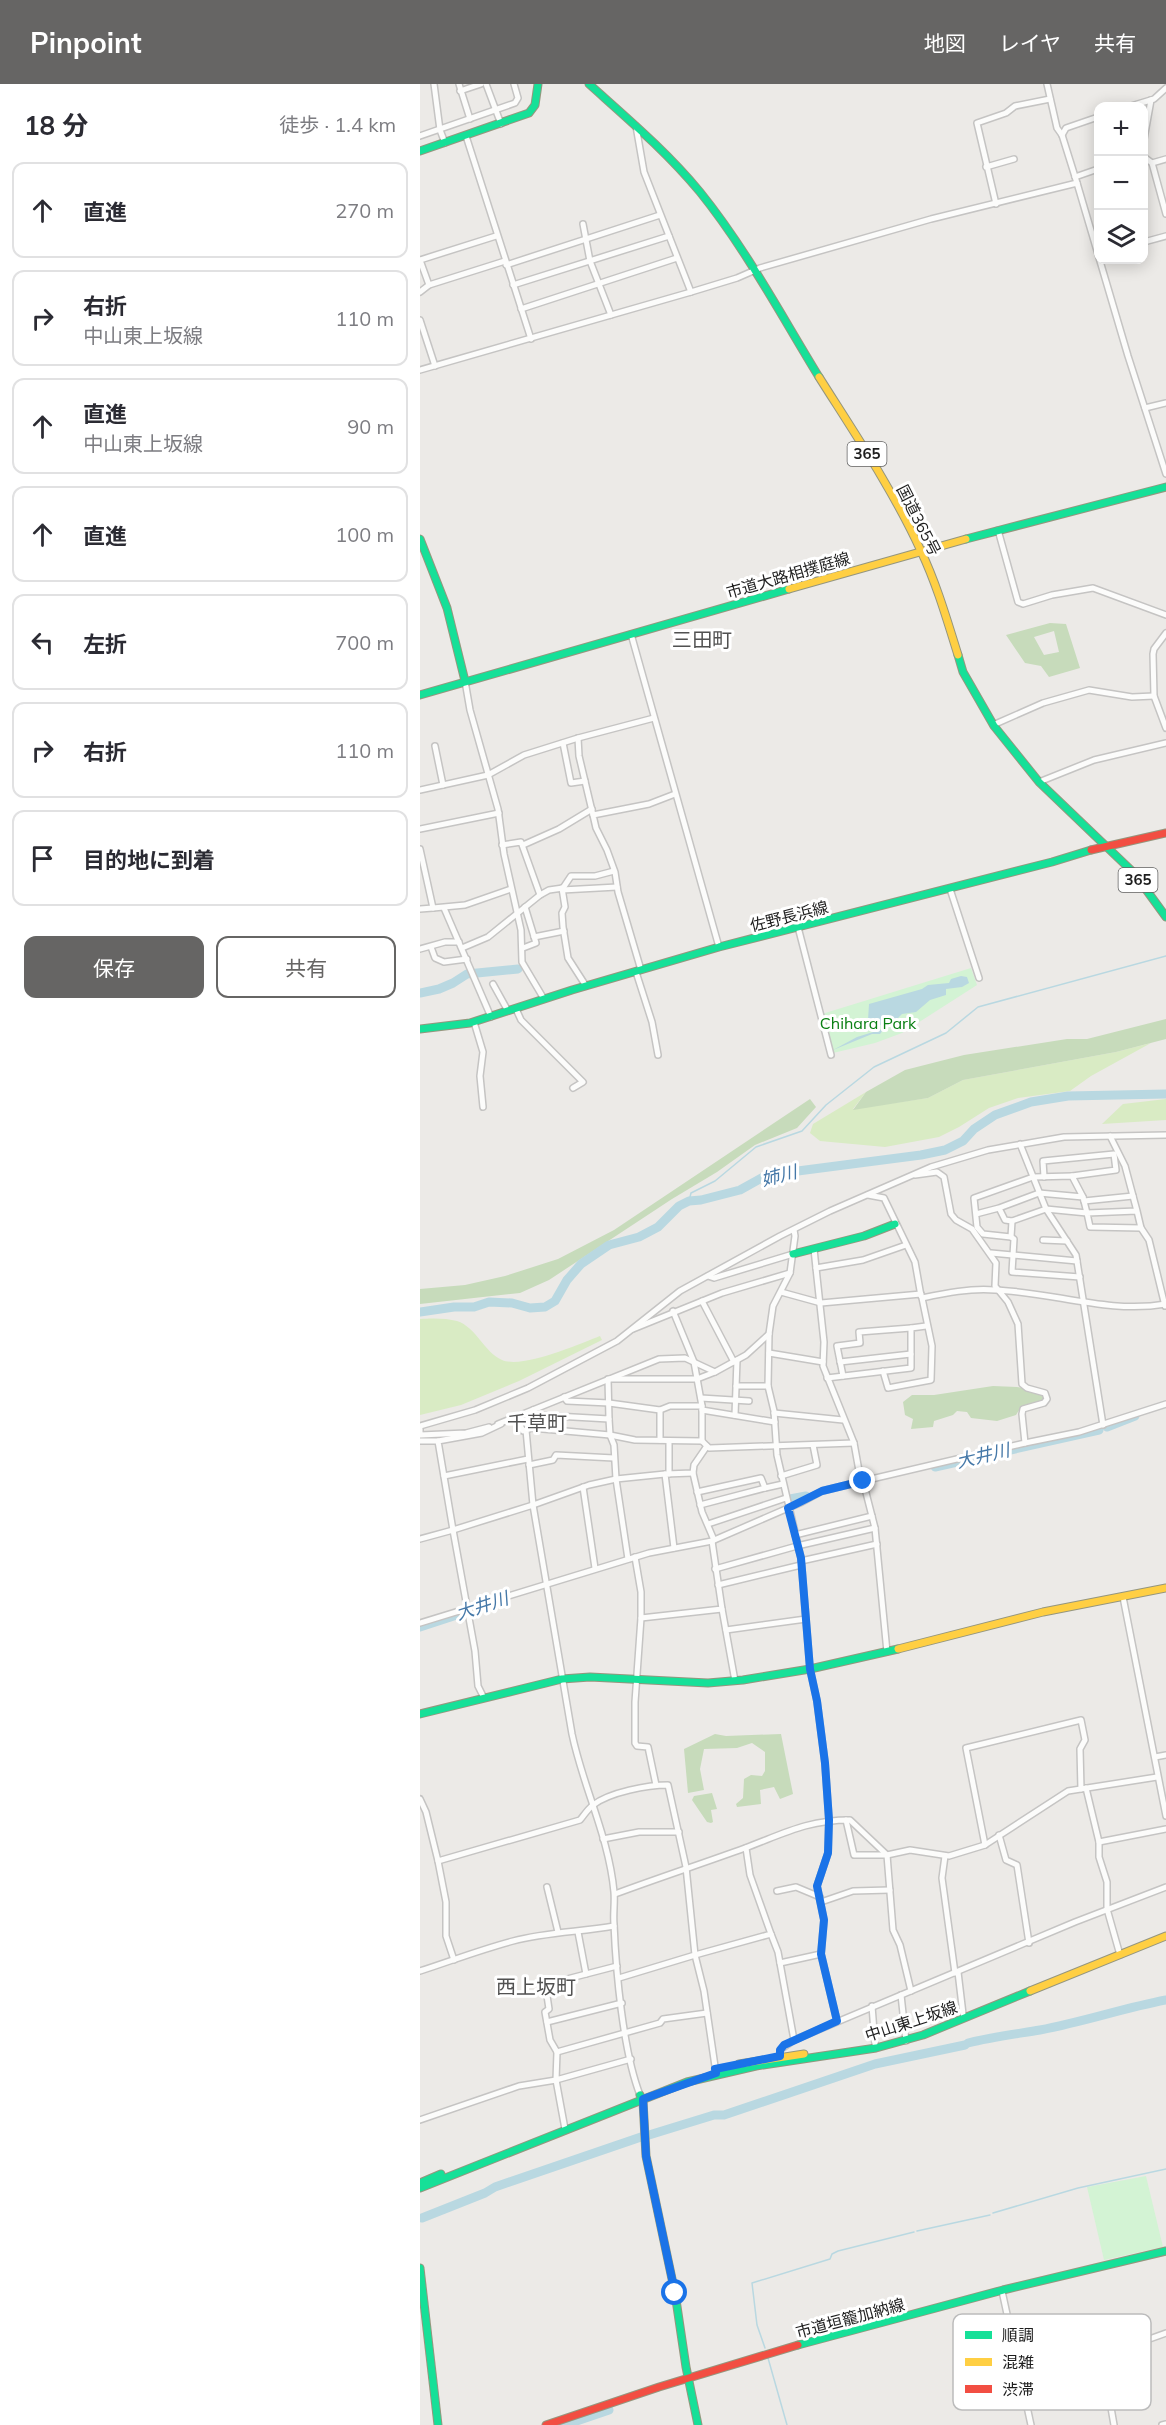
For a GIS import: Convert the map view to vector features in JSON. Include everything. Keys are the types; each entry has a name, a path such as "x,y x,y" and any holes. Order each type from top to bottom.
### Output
{"main road":[{"path":"420,151 522,117 534,108 538,84"},
{"name":"国道365号","path":"589,84 666,153 701,193 755,272 886,486 921,551 937,591 963,672 993,725 1039,782 1134,873 1166,917"},
{"name":"市道大路相撲庭線","path":"420,695 921,551 1166,488"},
{"path":"420,538 447,608 465,681"},
{"name":"佐野長浜線","path":"420,1029 474,1022 585,986 719,947 950,889 1107,845 1166,833"},
{"path":"793,1254 864,1236 896,1224"},
{"path":"420,1714 562,1679 590,1677 678,1682 735,1681 810,1669 887,1652 1004,1621 1166,1588"},
{"name":"中山東上坂線","path":"716,2071 860,2052 905,2038 1119,1952 1166,1930"},
{"name":"中山東上坂線","path":"420,2183 641,2097 686,2077 780,2056 905,2038 1119,1952 1166,1936"},
{"path":"641,2097 646,2156 675,2293 698,2425"},
{"name":"中山東上坂線","path":"420,2188 564,2127"},
{"name":"市道垣籠加納線","path":"546,2425 688,2377 1002,2291 1166,2251"},
{"path":"420,2268 438,2425"}],"street":[{"path":"434,84 440,130 445,143"},
{"path":"459,84 470,119"},
{"path":"460,91 481,84"},
{"path":"486,84 501,124"},
{"path":"420,136 515,103 518,98 514,84"},
{"path":"1047,84 1057,128 1062,135 1094,241"},
{"path":"1144,102 1151,100 1166,88"},
{"path":"996,204 977,123 1006,112 1015,106 1050,99"},
{"path":"1148,115 1151,100"},
{"path":"1062,135 1066,128 1094,118"},
{"path":"636,124 644,172 691,292"},
{"path":"466,136 496,236 531,339"},
{"path":"986,166 1014,159"},
{"path":"1152,163 1166,159"},
{"path":"1148,160 1152,163 1166,214"},
{"path":"420,370 691,292 755,272 759,268 931,219 996,204 1076,180 1094,171"},
{"path":"420,291 429,285 585,240 660,215"},
{"path":"583,224 590,261 611,315"},
{"path":"429,285 420,260 496,236"},
{"path":"513,285 669,236"},
{"path":"1148,241 1166,236"},
{"path":"521,309 677,258"},
{"path":"1101,264 1166,474"},
{"path":"420,281 429,285"},
{"path":"420,321 435,366"},
{"path":"1145,408 1166,403"},
{"path":"998,530 1018,602 1023,604 1052,595 1093,588 1166,615"},
{"path":"1166,633 1154,649 1154,696 1166,728"},
{"path":"631,634 719,947"},
{"path":"465,681 470,710 499,813 502,845 523,948 522,962 543,999"},
{"path":"993,725 1043,703 1089,690 1132,697 1154,696"},
{"path":"420,790 488,775 524,755 563,742 654,718"},
{"path":"578,738 596,828 614,871 652,1022 658,1055"},
{"path":"563,742 571,783 585,781"},
{"path":"1039,782 1094,760 1166,743"},
{"path":"435,746 443,785"},
{"path":"523,845 593,812 649,804 675,794"},
{"path":"420,829 499,813"},
{"path":"502,845 518,841 523,845 540,895"},
{"path":"420,849 433,908"},
{"path":"585,986 568,958 562,914 565,907 562,889 571,876 595,876 614,871"},
{"path":"420,949 445,942 461,945 488,937 549,890 617,887"},
{"path":"420,909 465,905 511,889"},
{"path":"950,889 979,978"},
{"path":"523,948 536,943 525,907"},
{"path":"444,908 491,1017"},
{"path":"798,927 831,1055"},
{"path":"534,937 564,931"},
{"path":"431,947 435,958 444,962 467,959"},
{"path":"494,984 508,1011"},
{"path":"516,1009 521,1020 583,1082 573,1088"},
{"path":"474,1022 483,1052 480,1076 483,1107"},
{"path":"501,1424 466,1433 420,1435 420,1427 459,1416 528,1388 617,1341 680,1291 830,1211 914,1174 950,1161 1020,1144 1064,1137 1166,1135"},
{"path":"781,1292 821,1303 921,1296 975,1289 1130,1307 1166,1305 1149,1240 1141,1228 1125,1166 1110,1136"},
{"path":"1020,1144 1046,1209 1077,1261 1103,1425"},
{"path":"1011,1236 983,1234 977,1227 974,1198 1033,1177 1044,1177 1072,1176 1116,1170 1114,1154 1043,1161 1044,1177"},
{"path":"914,1174 917,1177 937,1172 944,1177 951,1214 956,1220 972,1229 996,1263 995,1286 1008,1302 1018,1324 1022,1384 1027,1388 1045,1393 1047,1396 1044,1403 1023,1409 1025,1443"},
{"path":"1072,1176 1083,1199 1090,1227 1141,1228"},
{"path":"976,1214 1039,1193 1083,1199 1133,1196"},
{"path":"868,1195 884,1198 915,1262 926,1326 932,1346 931,1380 888,1388 883,1371"},
{"path":"999,1208 1005,1220 1012,1221 1046,1209 1087,1214 1137,1211"},
{"path":"1012,1221 1011,1236 1014,1239 1012,1272 1080,1277"},
{"path":"794,1230 790,1273 773,1306 769,1334 768,1386 774,1413 781,1476 801,1563 810,1669 824,1754 829,1820 828,1853 817,1886 824,1920 821,1954 837,2021"},
{"path":"1042,1240 1067,1241"},
{"path":"816,1268 863,1260 906,1245"},
{"path":"814,1249 821,1303 823,1362 843,1420 854,1443 875,1528 887,1652"},
{"path":"991,1253 1077,1261"},
{"path":"708,1276 714,1278 793,1254"},
{"path":"629,1331 702,1300 790,1273"},
{"path":"702,1300 735,1361 735,1415"},
{"path":"673,1311 694,1362 701,1398 702,1441 709,1448 854,1443"},
{"path":"843,1376 837,1346 860,1343 859,1332 926,1326"},
{"path":"827,1378 911,1368 912,1328"},
{"path":"609,1379 698,1379 746,1355 769,1334"},
{"path":"769,1353 823,1362"},
{"path":"840,1362 911,1354"},
{"path":"420,1441 438,1441 482,1433 659,1359 685,1358 716,1372"},
{"path":"609,1379 610,1435 628,1559"},
{"path":"736,1386 768,1386"},
{"path":"564,1397 567,1401 609,1403 660,1410 670,1406 702,1408 775,1422"},
{"path":"701,1398 749,1401"},
{"path":"420,1623 595,1568 713,1540 822,1491 1103,1425 1166,1404"},
{"path":"533,1410 538,1415 609,1419"},
{"path":"660,1410 660,1440"},
{"path":"774,1413 843,1420"},
{"path":"516,1418 525,1430 545,1583 578,1764 594,1804 615,1894 614,1926 625,2032 641,2097"},
{"path":"525,1430 532,1428 610,1435 635,1440 702,1441"},
{"path":"438,1441 478,1686 484,1698"},
{"path":"669,1441 667,1474 674,1548"},
{"path":"781,1476 817,1465 813,1445"},
{"path":"707,1446 694,1465 693,1473 700,1505 713,1540 715,1569 735,1681"},
{"path":"444,1476 552,1460 556,1455 614,1458"},
{"path":"420,1539 533,1505 583,1487 616,1479 693,1473"},
{"path":"697,1492 761,1478 765,1488"},
{"path":"700,1505 783,1484"},
{"path":"583,1487 595,1568"},
{"path":"708,1524 786,1498"},
{"path":"795,1535 872,1516"},
{"path":"715,1569 797,1546 875,1528"},
{"path":"718,1585 877,1544"},
{"path":"635,1557 641,1592 635,1743 637,1746 648,1747 656,1785"},
{"path":"1123,1597 1166,1816"},
{"path":"641,1618 722,1609"},
{"path":"726,1630 806,1619"},
{"path":"985,1845 966,1748 1081,1720 1085,1740 1080,1749 1084,1789 1107,1882 1107,1910 1119,1952"},
{"path":"1155,1757 1166,1755"},
{"path":"846,1820 854,1855 886,1856 910,1850 945,1856 985,1845 1068,1791 1157,1777"},
{"path":"438,1861 580,1820 594,1804 624,1792 656,1785 669,1785 686,1867 696,1954 716,2071"},
{"path":"420,1798 426,1812 438,1861 446,1902 446,1936 454,1960"},
{"path":"615,1894 686,1867 746,1848 803,1825 829,1820 850,1820 886,1856 893,1930 900,1945 911,1991"},
{"path":"1098,1842 1166,1829"},
{"path":"603,1839 639,1832 679,1832"},
{"path":"999,1835 1006,1860 1017,1865 1029,1942"},
{"path":"746,1848 750,1875 780,1963 794,2040"},
{"path":"945,1856 942,1878 944,1899 963,2014"},
{"path":"547,1887 558,1932"},
{"path":"777,1891 796,1887 820,1900 853,1891 890,1890"},
{"path":"780,2056 780,2050 794,2040 837,2021 1166,1887"},
{"path":"420,1971 511,1941 558,1932 578,1932 614,1926"},
{"path":"578,1932 586,1974"},
{"path":"619,1978 771,1934"},
{"path":"780,1963 821,1954"},
{"path":"564,2127 556,2080 556,2052 550,2040 545,2012 549,2008 546,1989 567,1978 618,1966"},
{"path":"901,1995 905,2038"},
{"path":"547,2022 622,2003"},
{"path":"872,2006 875,2044"},
{"path":"556,2052 660,2023 663,2019 707,2013"},
{"path":"420,2120 519,2086 556,2080 631,2059"},
{"path":"1002,2291 1007,2314"},
{"path":"1151,2338 1166,2333"},
{"path":"1028,2410 1031,2425"},
{"path":"1111,2410 1114,2425"}],"green space":[{"path":"1050,623 1066,624 1080,668 1049,677 1041,666 1025,663 1006,635","holes":["1054,631 1059,652 1044,655 1034,637"]},
{"name":"Chihara Park","path":"971,968 977,985 902,1033 875,1043 833,1053 822,1014"},
{"path":"1166,1019 1166,1039 1116,1052 963,1080 928,1098 853,1110 866,1092 905,1070 964,1055 1067,1039 1087,1039"},
{"path":"1151,1043 1091,1076 1070,1091 1018,1098 989,1108 939,1137 885,1147 820,1141 810,1133 813,1124 866,1092 853,1109 928,1098 963,1080 1116,1052"},
{"path":"810,1099 816,1107 797,1128 755,1145 549,1280 520,1293 420,1304 420,1289 465,1285 505,1276 558,1259 614,1230"},
{"path":"1166,1099 1166,1120 1102,1124 1123,1104"},
{"path":"420,1319 449,1319 464,1324 496,1356 511,1362 551,1354 600,1336 602,1340 519,1381 461,1405 420,1415"},
{"path":"993,1386 1043,1391 1046,1400 1028,1404 1016,1415 997,1421 971,1418 967,1412 957,1411 953,1415 934,1421 933,1427 911,1429 913,1419 905,1415 903,1402 912,1395 934,1395"},
{"path":"715,1734 726,1736 781,1734 793,1794 780,1799 774,1787 760,1790 761,1804 737,1807 736,1804 743,1798 744,1779 751,1775 762,1776 765,1771 765,1752 752,1743 737,1748 704,1749 700,1769 704,1790 688,1793 684,1749"},
{"path":"712,1793 717,1809 711,1810 713,1822 711,1823 707,1822 692,1800 694,1796"},
{"path":"1146,2176 1163,2247 1104,2260 1087,2187"}],"water":[{"path":"967,977 969,983 962,987 946,989 946,995 930,1000 916,1012 902,1014 891,1025 886,1026 880,1034 872,1034 833,1050 857,1037 883,1029 883,1025 872,1025 868,1020 869,1004 922,989 928,985 949,983 951,979"}],"waterway":[{"path":"689,1201 691,1193 715,1181 756,1147 802,1131 826,1105 874,1067 946,1033 978,1007 1166,956"},
{"path":"420,993 439,989 467,974 518,969"},
{"name":"姉川","path":"420,1312 454,1307 474,1307 489,1302 512,1303 530,1308 545,1307 555,1301 567,1280 581,1264 609,1245 639,1237 658,1227 679,1206 689,1201 740,1190 767,1175 945,1150 963,1141 974,1129 995,1115 1031,1102 1068,1096 1166,1094"},
{"name":"大井川","path":"1107,1427 1135,1416"},
{"name":"大井川","path":"935,1467 1099,1430"},
{"name":"大井川","path":"790,1499 806,1496"},
{"name":"大井川","path":"420,1627 475,1609"},
{"path":"968,2043 1056,2027 1166,2000"},
{"path":"649,2135 714,2115 724,2115 875,2064 965,2045"},
{"path":"422,2218 495,2187 641,2137"},
{"path":"993,2213 1078,2188 1166,2169"},
{"path":"917,2231 990,2215"},
{"path":"765,2348 757,2325 752,2283 830,2259 832,2254 838,2251 914,2232"},
{"path":"768,2358 787,2425"},
{"path":"565,2425 609,2410"}],"traffic: fast":[{"path":"420,151 529,113 535,105 538,84"},
{"path":"589,84 661,149 700,192 748,259 819,377"},
{"path":"966,539 1166,487"},
{"path":"420,539 447,608 465,681"},
{"path":"420,695 789,589"},
{"path":"958,655 963,672 994,726 1039,782 1134,873 1166,917"},
{"path":"420,1029 470,1023 719,947 1091,850"},
{"path":"793,1254 864,1236 895,1224"},
{"path":"420,1714 562,1679 590,1677 708,1683 743,1680 810,1669 898,1649"},
{"path":"420,2188 687,2082 756,2066 876,2048 923,2035 1030,1991"},
{"path":"640,2095 643,2101 646,2156 675,2293 686,2367 698,2425"},
{"path":"420,2183 441,2174"},
{"path":"798,2345 1003,2290 1166,2251"},
{"path":"420,2268 438,2425"}],"traffic: slow":[{"path":"819,377 873,462 910,528 932,577 958,655"},
{"path":"789,589 966,539"},
{"path":"898,1649 1043,1612 1166,1588"},
{"path":"1030,1991 1166,1936"},
{"path":"739,2064 804,2054"}],"traffic: jam":[{"path":"1091,850 1166,833"},
{"path":"546,2425 659,2387 798,2345"}],"district":[{"name":"三田町","path":"702,640"},
{"name":"千草町","path":"537,1423"},
{"name":"西上坂町","path":"536,1987"}],"route":[{"path":"675,2293 644,2145 643,2099 716,2073 715,2069 780,2056 780,2050 784,2045 837,2021 832,2010 821,1954 824,1920 817,1886 828,1853 829,1820 825,1763 817,1701 810,1669 801,1558 788,1508 822,1491 863,1481"}]}
